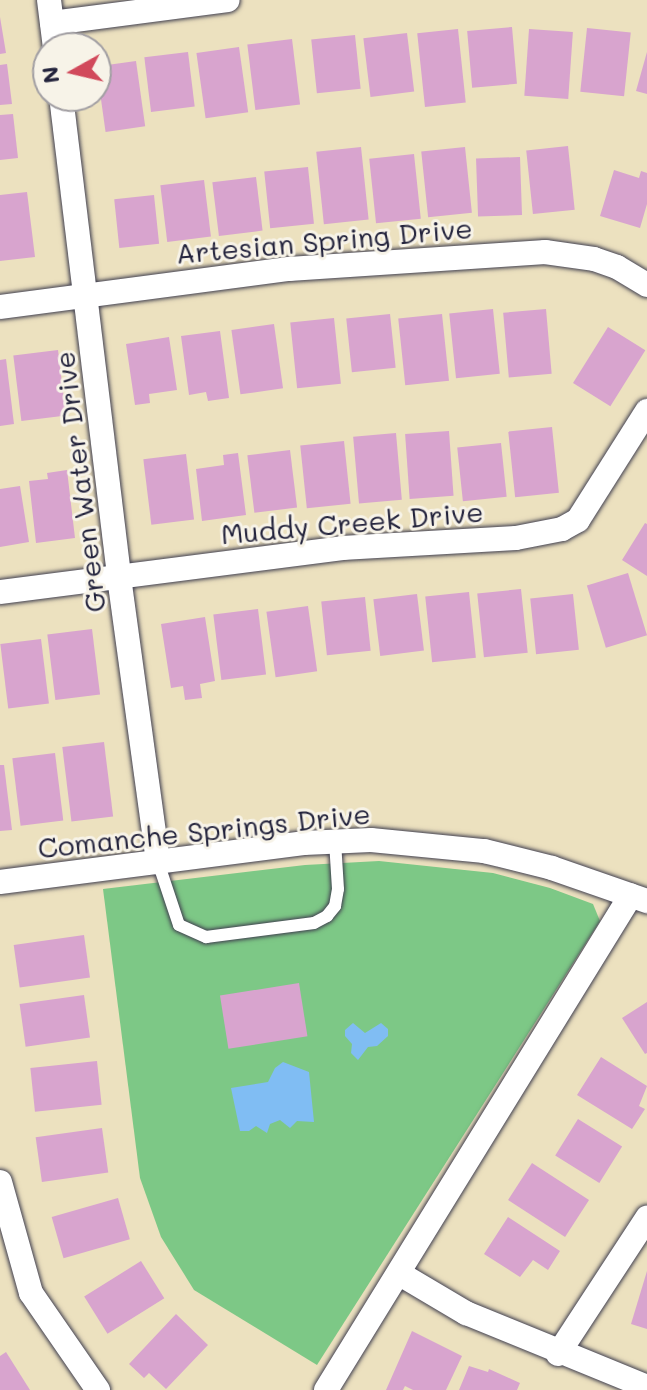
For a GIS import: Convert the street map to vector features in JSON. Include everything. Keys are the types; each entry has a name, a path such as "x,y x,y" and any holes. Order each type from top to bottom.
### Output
{"street":[{"path":"53,32 50,11 228,0"},
{"name":"Green Water Drive","path":"63,112 88,296 119,577 158,862"},
{"name":"Artesian Spring Drive","path":"0,307 329,265 545,252 594,259 617,267 647,285"},
{"name":"Muddy Creek Drive","path":"0,592 342,548 516,538 562,529 578,520 647,411"},
{"name":"Comanche Springs Drive","path":"0,882 335,841 407,841 484,851 552,868 639,898"},
{"path":"326,1390 639,898"},
{"path":"0,1182 31,1293 98,1390"},
{"path":"558,1354 647,1218"},
{"path":"400,1274 466,1313 558,1354 647,1387"}],"lane":[{"path":"158,862 179,925 206,937 314,923 327,916 335,906 338,889 335,841"}],"green space":[{"path":"379,861 493,873 550,888 593,904 600,921 317,1365 194,1290 161,1237 140,1178 103,889 305,865"}],"water":[{"path":"353,1023 365,1033 381,1023 388,1029 388,1036 377,1046 368,1047 358,1060 351,1053 352,1044 345,1036 345,1030"},
{"path":"283,1062 309,1072 314,1122 297,1121 290,1128 280,1120 270,1124 267,1133 256,1126 249,1131 240,1131 231,1088 268,1082 275,1068"}],"building":[{"path":"0,17 6,53 0,54"},
{"path":"512,27 517,84 472,88 467,31"},
{"path":"587,28 631,33 624,96 580,92"},
{"path":"458,29 466,103 425,107 417,33"},
{"path":"529,29 573,32 568,99 524,96"},
{"path":"407,33 414,92 371,97 363,38"},
{"path":"355,35 361,89 317,93 311,40"},
{"path":"292,39 300,105 255,110 247,44"},
{"path":"239,47 248,112 206,118 196,53"},
{"path":"188,52 195,107 151,112 144,57"},
{"path":"647,52 647,94 636,91"},
{"path":"136,61 145,126 106,132 103,112 112,112 112,64"},
{"path":"7,64 12,104 0,105 0,65"},
{"path":"13,114 18,158 0,160 0,115"},
{"path":"568,146 575,210 533,214 526,150"},
{"path":"361,147 369,220 324,224 316,152"},
{"path":"465,147 472,213 428,217 421,152"},
{"path":"414,154 421,219 376,223 369,159"},
{"path":"520,157 522,215 478,217 476,159"},
{"path":"308,167 314,224 270,228 264,172"},
{"path":"614,170 639,178 641,171 647,173 647,204 640,228 600,216"},
{"path":"256,177 263,231 219,236 212,182"},
{"path":"204,180 211,237 167,242 160,185"},
{"path":"27,192 35,257 0,261 0,195"},
{"path":"154,195 159,244 119,248 114,199"},
{"path":"493,309 500,374 456,378 449,314"},
{"path":"546,309 552,374 509,378 503,313"},
{"path":"390,314 396,368 352,372 346,319"},
{"path":"442,314 449,381 405,385 398,319"},
{"path":"334,318 341,384 297,388 290,323"},
{"path":"274,324 283,388 240,394 231,330"},
{"path":"608,327 645,350 610,406 573,383"},
{"path":"220,331 229,398 208,401 206,392 189,395 181,336"},
{"path":"169,337 177,390 149,394 150,403 135,405 126,344"},
{"path":"58,350 66,416 21,421 13,355"},
{"path":"6,359 14,424 0,426 0,360"},
{"path":"552,427 559,493 515,497 508,432"},
{"path":"449,431 454,496 410,499 405,434"},
{"path":"396,433 402,500 359,503 353,437"},
{"path":"344,441 351,504 307,508 300,446"},
{"path":"501,443 507,497 463,501 457,448"},
{"path":"290,450 297,508 254,513 247,455"},
{"path":"238,453 246,515 202,521 196,469 224,465 223,455"},
{"path":"186,454 194,520 151,525 143,459"},
{"path":"67,470 75,538 36,543 29,481 48,479 47,473"},
{"path":"20,486 29,542 0,547 0,489"},
{"path":"647,524 647,576 622,560"},
{"path":"628,573 647,635 606,648 587,586"},
{"path":"521,589 528,653 484,657 477,594"},
{"path":"469,592 476,658 432,662 425,597"},
{"path":"417,594 424,651 380,656 373,599"},
{"path":"573,594 579,650 536,654 530,598"},
{"path":"365,597 371,651 327,655 321,602"},
{"path":"308,606 317,671 276,677 266,612"},
{"path":"258,609 266,675 221,680 213,614"},
{"path":"205,617 215,681 200,684 202,698 185,700 183,686 171,688 161,624"},
{"path":"92,629 100,695 55,700 47,634"},
{"path":"41,639 49,704 8,709 0,644"},
{"path":"104,742 113,816 71,822 62,747"},
{"path":"55,753 63,820 21,826 12,758"},
{"path":"0,765 4,765 12,830 0,831"},
{"path":"84,935 90,978 20,987 14,945"},
{"path":"299,983 307,1036 228,1049 220,996"},
{"path":"84,995 90,1038 26,1047 20,1004"},
{"path":"647,1002 647,1053 645,1054 622,1018"},
{"path":"601,1057 647,1086 639,1106 645,1109 632,1129 577,1095"},
{"path":"97,1061 102,1105 35,1112 30,1068"},
{"path":"578,1119 622,1147 599,1183 555,1155"},
{"path":"102,1128 108,1173 42,1182 36,1137"},
{"path":"532,1163 589,1200 565,1237 508,1200"},
{"path":"118,1198 130,1239 64,1258 52,1217"},
{"path":"508,1217 560,1251 548,1270 533,1260 520,1277 484,1254"},
{"path":"141,1261 164,1298 107,1334 84,1297"},
{"path":"647,1271 647,1329 631,1324"},
{"path":"176,1314 208,1345 166,1389 149,1373 144,1378 129,1364"},
{"path":"412,1331 462,1356 446,1390 413,1390 405,1386 403,1390 386,1390"},
{"path":"6,1352 30,1390 0,1390 0,1356"},
{"path":"469,1366 488,1372 489,1369 520,1383 517,1390 459,1390"}]}
